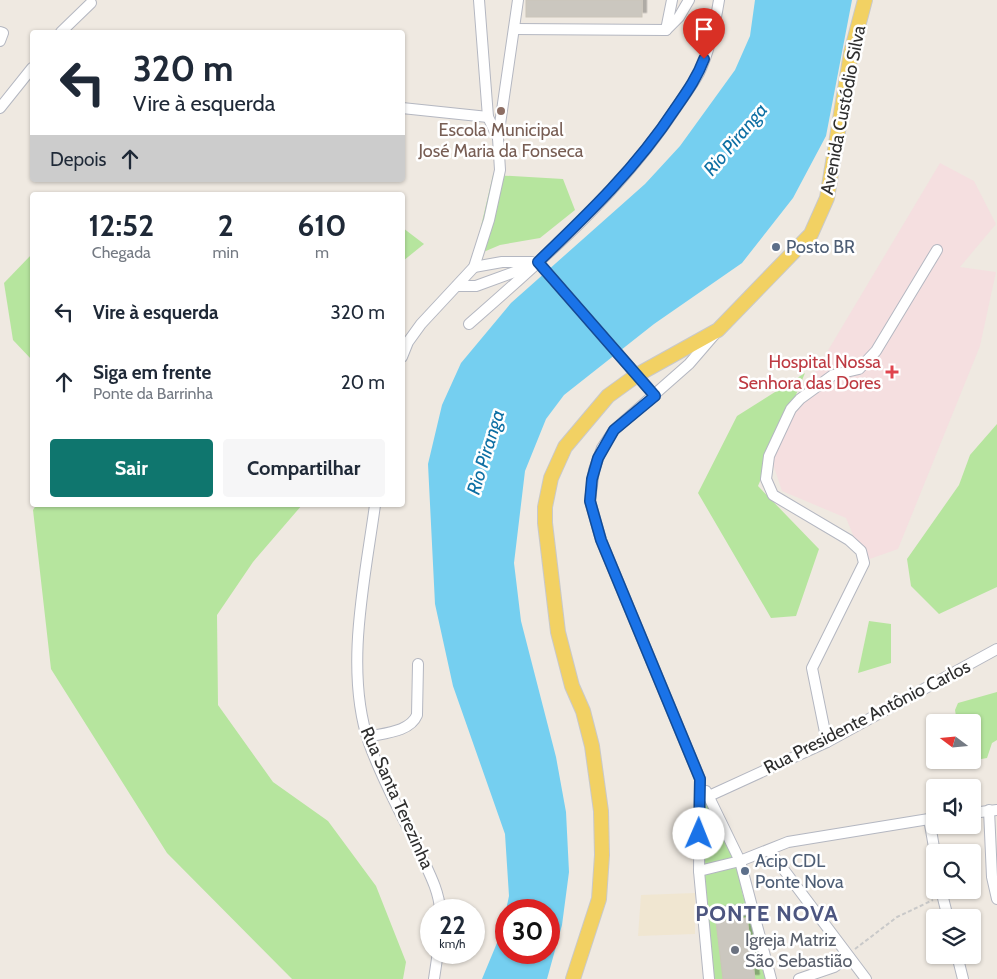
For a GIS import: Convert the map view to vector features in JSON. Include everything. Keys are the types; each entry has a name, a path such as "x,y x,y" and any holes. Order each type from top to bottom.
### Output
{"main road":[{"name":"Avenida Custódio Silva","path":"573,979 599,899 602,855 601,811 592,746 583,711 572,686 558,632 545,507 551,478 566,447 608,396 637,375 718,330 811,234 827,198 851,53 865,0"}],"street":[{"path":"479,0 488,118 498,138"},
{"path":"405,350 421,324 474,267 489,220 500,170 498,138 518,0"},
{"path":"666,30 672,0"},
{"path":"514,29 666,30 679,17 689,0"},
{"path":"469,324 541,265 598,206 652,144 698,73 714,32 719,0"},
{"path":"63,30 91,3"},
{"path":"0,32 3,33 0,41"},
{"path":"0,108 30,70"},
{"path":"405,108 488,118"},
{"path":"827,742 812,668 864,563 861,551 849,540 773,496 766,479 769,456 791,409 800,399 833,375 859,369 876,351 937,250"},
{"path":"474,267 502,262 541,265 655,396"},
{"path":"457,286 476,286 541,265"},
{"path":"718,330 689,364 655,396 614,430 607,440 594,470 590,501 601,540 700,779 740,862 771,979"},
{"name":"Rua Santa Terezinha","path":"375,507 359,623 358,685 362,716 367,737 432,879 437,899"},
{"name":"Rua Presidente Antônio Carlos","path":"709,796 827,742 997,649"},
{"path":"367,737 414,723 417,715 418,664"},
{"path":"700,779 699,871 709,979"},
{"path":"993,810 997,899"},
{"path":"699,871 740,862 788,842 926,820"},
{"path":"768,850 866,979"},
{"path":"703,914 751,908"},
{"path":"799,979 834,967 848,956"},
{"path":"848,956 857,979"},
{"path":"434,979 436,964"},
{"path":"959,964 963,979"}],"path":[{"path":"848,956 896,917 930,899"}],"shaded area":[{"name":"Hospital Nossa Senhora das Dores","path":"940,163 974,181 996,224 960,267 996,272 980,346 898,549 864,561 846,518 782,491 770,455 799,399"},
{"path":"695,893 695,934 638,936 641,895"}],"green space":[{"path":"493,175 563,179 575,210 540,238 500,245 474,256"},
{"path":"405,230 424,244 405,259"},
{"path":"30,256 30,358 13,340 4,283"},
{"path":"805,373 758,486 819,549 796,616 771,618 698,493 737,416"},
{"path":"997,424 997,587 939,614 911,586 907,559 959,485 970,455"},
{"path":"35,507 300,507 253,562 217,615 218,705 273,782 328,821 376,886 406,962 403,979 292,979 167,853 51,669 33,510"},
{"path":"869,621 891,624 891,663 858,673"},
{"path":"997,692 997,740 992,743 987,758 981,759 981,714 956,714 958,703"},
{"path":"700,779 740,861 742,892 770,979 709,979"}],"water":[{"name":"Rio Piranga","path":"755,0 852,0 826,136 793,198 742,263 654,324 564,395 546,419 525,471 514,563 521,621 556,757 566,812 569,872 560,932 560,899 508,899 505,834 453,686 435,604 428,464 442,405 461,363 511,303 645,184 680,146 735,70 750,36"},
{"path":"495,948 495,964 551,964 547,979 482,979"}],"building":[{"path":"526,0 642,0 642,17 526,17"},
{"name":"Igreja Matriz São Sebastião","path":"747,918 755,979 723,979 716,922"}],"place":[{"name":"Escola Municipal José Maria da Fonseca","path":"501,111"},
{"name":"Posto BR","path":"776,247"},
{"name":"Hospital Nossa Senhora das Dores","path":"892,372"},
{"name":"Acip CDL Ponte Nova","path":"745,871"},
{"name":"Igreja Matriz São Sebastião","path":"735,950"}],"district":[{"name":"PONTE NOVA","path":"767,913"}],"route":[{"path":"699,834 700,779 601,540 593,518 590,501 594,470 602,448 614,430 655,396 538,262 598,206 652,144 698,73 704,59"}]}
